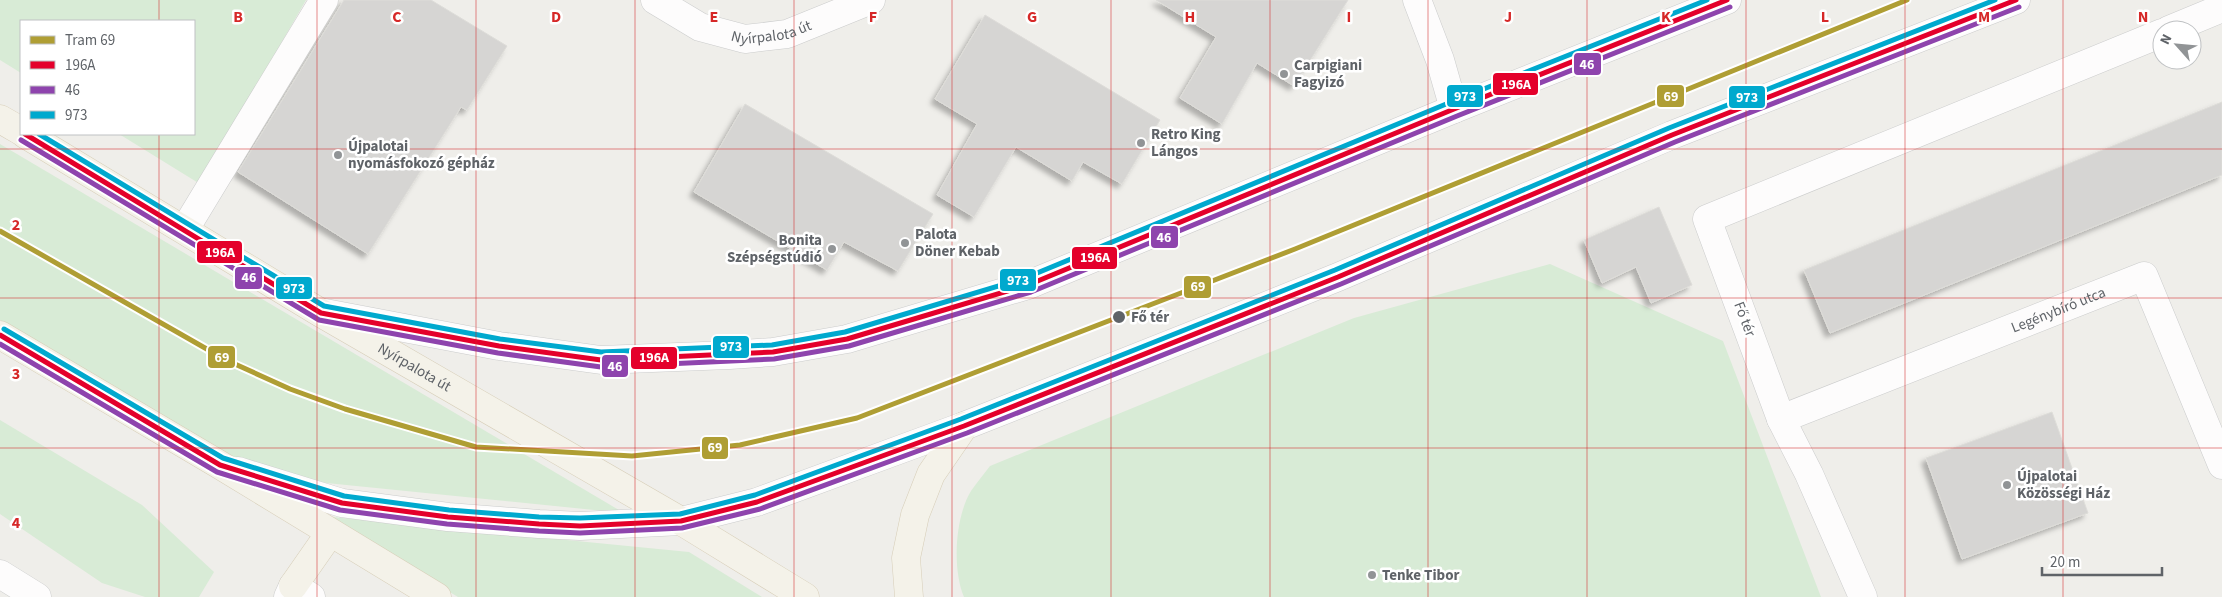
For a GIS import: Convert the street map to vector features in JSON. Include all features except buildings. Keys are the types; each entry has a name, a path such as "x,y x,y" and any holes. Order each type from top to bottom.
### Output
{"main road":[{"path":"0,119 20,130"},
{"name":"Nyírpalota út","path":"27,135 321,313 681,521 805,597"},
{"path":"0,335 220,465 436,597"},
{"path":"909,597 906,558 915,515 930,474 964,426"},
{"path":"297,593 330,533"}],"street":[{"path":"185,229 324,0"},
{"name":"Nyírpalota út","path":"655,0 700,27 745,39 787,34 864,1"},
{"path":"1417,0 1440,60 1454,109"},
{"path":"321,313 499,346 601,360 756,353 846,339 1028,285 1454,109 1727,0"},
{"path":"220,465 342,503 448,517 580,526 681,521 758,502 964,426 1329,280 1672,135 2016,0"},
{"path":"2193,20 2222,8"},
{"name":"Fő tér","path":"1862,597 1809,474 1781,419 1707,219 2152,37"},
{"name":"Legénybíró utca","path":"1781,419 2144,276 2222,465"},
{"path":"0,574 38,597"}],"green space":[{"path":"0,0 306,0 200,184 121,135 195,135 195,20 20,20 20,72 0,60"},
{"path":"0,144 624,513 257,476 0,320"},
{"path":"1550,264 1723,341 1821,597 964,597 960,585 957,558 961,515 971,491 990,466 1354,318"},
{"path":"0,420 142,505 214,572 199,597 145,597 102,583 0,514"},
{"path":"322,516 689,552 762,597 458,597"}],"tram line":[{"name":"69","path":"0,231 226,360 290,389 345,409 476,447 632,456 740,445 857,418 1295,249 1907,0"}],"transit line":[{"name":"973","path":"41,135 324,306 500,339 601,352 772,345 845,332 1025,278 1451,102 1707,0"},
{"name":"196A","path":"27,135 321,313 499,346 601,360 773,352 847,339 1028,285 1454,109 1727,0"},
{"name":"973","path":"4,329 223,458 344,496 449,510 539,517 580,518 680,514 755,495 961,419 1335,270 1669,128 1995,0"},
{"name":"196A","path":"0,335 220,465 342,503 448,517 539,524 580,526 681,521 757,502 964,426 1338,277 1672,135 2016,0"},
{"name":"46","path":"21,140 319,320 498,353 601,367 774,359 849,346 1031,292 1457,116 1730,7"},
{"name":"46","path":"0,344 217,472 340,510 447,524 539,531 580,533 682,528 760,509 967,433 1341,284 1675,142 2019,7"}],"place":[{"name":"Carpigiani Fagyizó","path":"1284,74"},
{"name":"Retro King Lángos","path":"1141,143"},
{"name":"Újpalotai nyomásfokozó gépház","path":"338,155"},
{"name":"Palota Döner Kebab","path":"905,243"},
{"name":"Bonita Szépségstúdió","path":"832,249"},
{"name":"Fő tér","path":"1119,317"},
{"name":"Újpalotai Közösségi Ház","path":"2007,485"},
{"name":"Tenke Tibor","path":"1372,575"}]}
